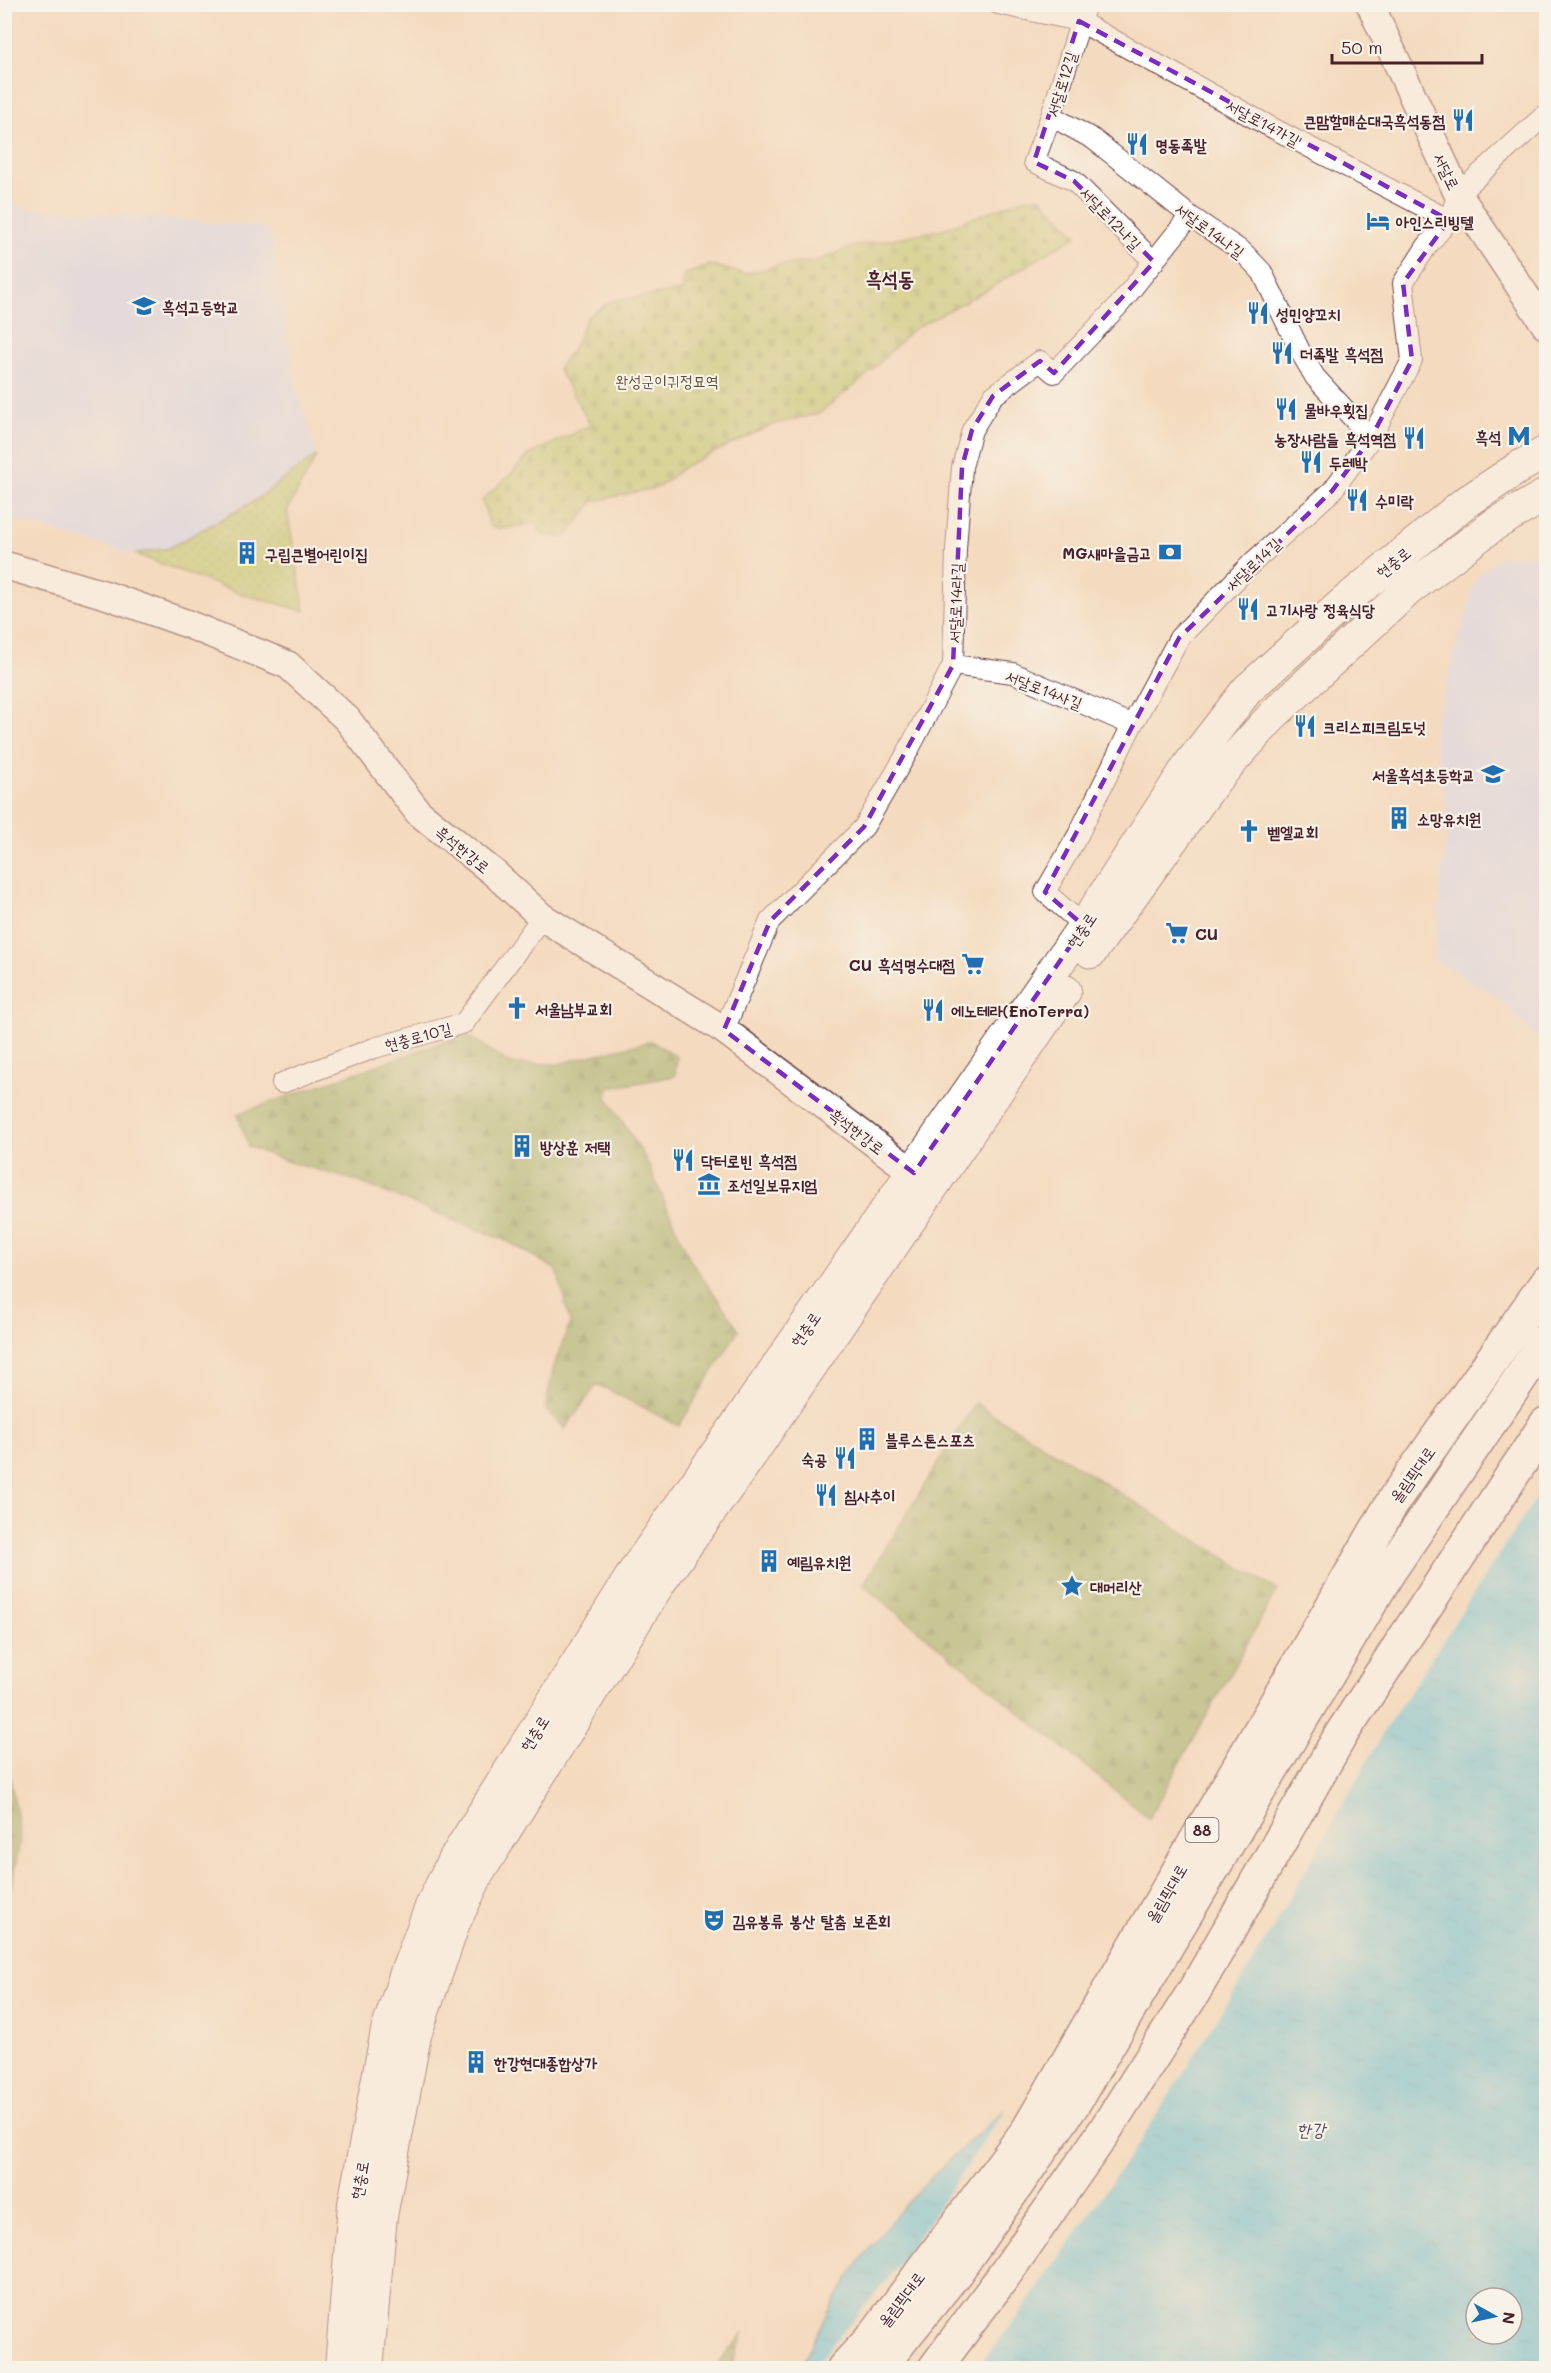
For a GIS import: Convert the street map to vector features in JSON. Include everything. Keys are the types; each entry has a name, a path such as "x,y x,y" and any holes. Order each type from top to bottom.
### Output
{"highway":[{"name":"올림픽대로","path":"844,2368 874,2336 1028,2130 1395,1498 1546,1283"},
{"name":"올림픽대로","path":"879,2368 956,2272 1073,2104 1388,1573 1546,1340"},
{"path":"935,2368 1005,2274 1102,2134 1193,1993 1342,1733 1546,1424"}],"main road":[{"name":"현충로","path":"341,2368 354,2204 376,2081 390,2021 431,1907 452,1863 636,1569 1084,926 1189,765 1247,690 1342,604 1462,505 1546,452"},
{"name":"현충로","path":"367,2368 381,2216 413,2046 454,1923 477,1875 660,1582 750,1456 1085,961 1216,779 1275,713 1409,589 1495,524 1546,495"}],"street":[{"name":"서달로14가길","path":"998,4 1082,13 1267,125 1449,220"},
{"name":"서달로","path":"1370,4 1458,194 1546,326"},
{"name":"서달로12길","path":"1034,162 1051,117 1082,13"},
{"path":"1458,194 1546,114"},
{"name":"서달로14나길","path":"1051,117 1093,139 1190,216 1244,252 1262,272 1301,353 1316,377 1371,438"},
{"name":"서달로12나길","path":"1034,162 1074,181 1154,262"},
{"name":"서달로14길","path":"1084,926 1045,892 1078,835 1132,725 1179,638 1253,562 1332,491 1371,438 1412,360 1403,283 1427,246 1449,220 1458,194"},
{"name":"서달로14라길","path":"724,1030 770,921 864,827 907,753 953,665 962,467 972,430 993,396 1040,361 1054,373 1119,306 1190,216"},
{"name":"흑석한강로","path":"4,565 106,595 185,623 288,664 347,719 418,812 494,873 542,917 724,1030 914,1173"},
{"name":"서달로14사길","path":"953,665 1013,673 1132,725"},
{"name":"현충로10길","path":"282,1083 374,1048 464,1023 542,917"}],"highlighted area":[{"path":"1079,21 1449,220 1403,283 1412,360 1371,438 1332,491 1179,638 1045,892 1084,926 914,1173 724,1030 770,921 864,827 953,665 962,467 972,430 993,396 1040,361 1054,373 1154,262 1074,181 1034,162"}],"shaded area":[{"name":"흑석고등학교","path":"4,206 269,227 296,385 317,455 267,492 169,548 135,554 5,517"},
{"name":"서울흑석초등학교","path":"1546,551 1546,1039 1536,1037 1493,994 1434,960 1448,818 1433,730 1475,579 1500,555 1540,556"}],"green space":[{"name":"완성군이귀정묘역","path":"1040,197 1077,235 985,291 913,329 866,376 820,413 774,424 685,466 659,487 594,501 565,538 543,535 535,523 502,529 490,526 482,500 529,455 591,425 558,369 576,343 587,317 612,301 682,291 684,275 711,265 744,274 780,265 814,262 855,246 940,230 1027,198"},
{"path":"317,455 287,511 305,611 242,594 135,554 169,548 253,502"},
{"path":"466,1034 511,1064 557,1064 651,1041 677,1057 675,1076 609,1088 607,1097 646,1159 690,1260 739,1329 679,1426 597,1384 565,1429 545,1408 554,1366 570,1323 557,1270 509,1242 354,1180 289,1162 249,1147 237,1114"},
{"path":"975,1403 1277,1590 1149,1818 863,1585"},
{"path":"5,1752 21,1836 5,1916"},
{"path":"744,2332 731,2368 714,2368"}],"water":[{"name":"한강","path":"1546,1270 1546,2368 799,2368 845,2284 886,2227 909,2201 984,2128 1037,2082"}],"pier":[{"path":"1546,1267 1546,1482 1387,1726 1253,1962 1138,2144 1018,2316 977,2368 813,2368 897,2268 1012,2100 1084,2033"}],"place":[{"name":"큰맘할매순대국흑석동점","path":"1463,120"},
{"name":"명동족발","path":"1137,144"},
{"name":"아인스리빙텔","path":"1378,221"},
{"name":"흑석고등학교","path":"144,306"},
{"name":"성민양꼬치","path":"1258,313"},
{"name":"더족발 흑석점","path":"1282,353"},
{"name":"물바우횟집","path":"1286,409"},
{"name":"흑석","path":"1519,436"},
{"name":"농장사람들 흑석역점","path":"1414,438"},
{"name":"두레박","path":"1311,462"},
{"name":"수미락","path":"1357,500"},
{"name":"MG새마을금고","path":"1170,552"},
{"name":"구립큰별어린이집","path":"247,553"},
{"name":"고기사랑 정육식당","path":"1248,609"},
{"name":"크리스피크림도넛","path":"1305,726"},
{"name":"서울흑석초등학교","path":"1493,774"},
{"name":"소망유치원","path":"1399,818"},
{"name":"벧엘교회","path":"1249,831"},
{"name":"CU","path":"1177,933"},
{"name":"CU 흑석명수대점","path":"973,964"},
{"name":"서울남부교회","path":"517,1008"},
{"name":"에노테라(EnoTerra)","path":"933,1010"},
{"name":"방상훈 저택","path":"522,1146"},
{"name":"닥터로빈 흑석점","path":"683,1160"},
{"name":"조선일보뮤지엄","path":"709,1184"},
{"name":"블루스톤스포츠","path":"867,1439"},
{"name":"숙공","path":"845,1458"},
{"name":"침사추이","path":"826,1495"},
{"name":"예림유치원","path":"769,1561"},
{"name":"대머리산","path":"1072,1586"},
{"name":"김유봉류 봉산 탈춤 보존회","path":"714,1920"},
{"name":"한강현대종합상가","path":"476,2062"}],"district":[{"name":"흑석동","path":"890,278"}]}
